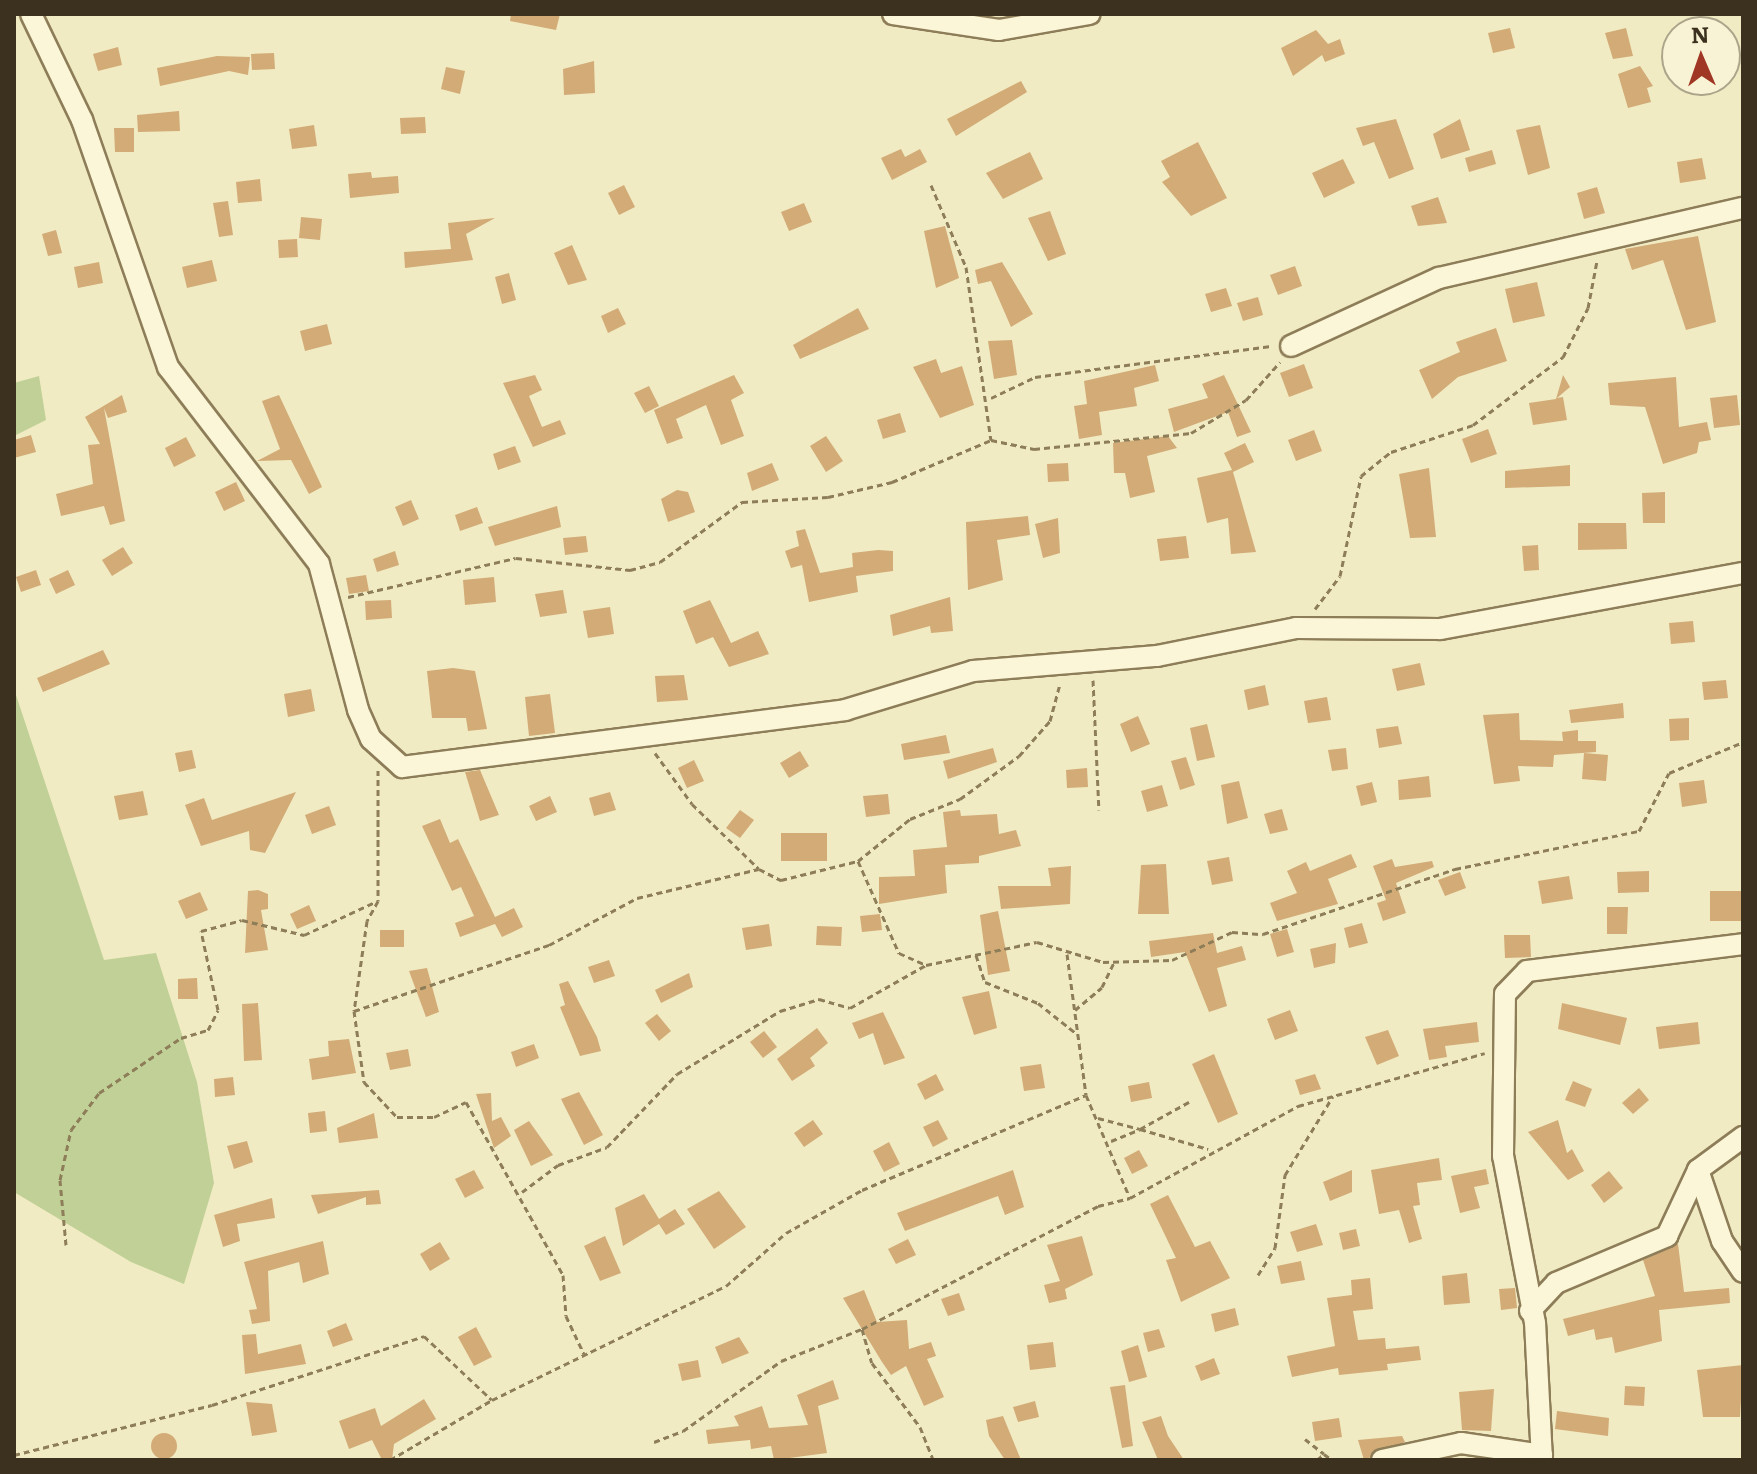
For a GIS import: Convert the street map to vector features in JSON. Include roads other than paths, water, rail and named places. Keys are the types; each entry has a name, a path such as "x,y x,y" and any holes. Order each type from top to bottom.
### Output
{"street":[{"path":"31,14 82,120 168,367 319,564 334,600 358,710 386,755 422,769 461,756 643,739 845,710 973,671 1097,660 1296,628 1440,629 1743,573"},
{"path":"893,14 999,30 1090,14"},
{"path":"1291,346 1439,278 1743,208"},
{"path":"1382,1460 1461,1443 1542,1457 1530,1311 1503,1156 1505,994 1527,971 1743,944"},
{"path":"1530,1311 1556,1283 1667,1236 1698,1170 1743,1137"},
{"path":"1698,1170 1722,1241 1743,1272"}]}
